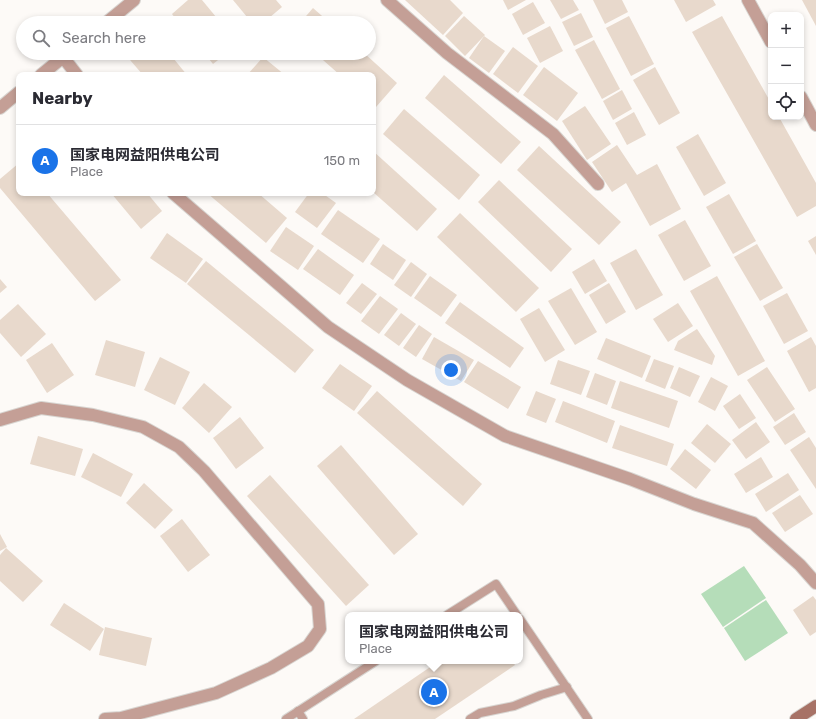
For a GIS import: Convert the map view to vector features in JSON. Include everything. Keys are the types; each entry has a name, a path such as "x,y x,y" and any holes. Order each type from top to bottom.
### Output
{"main road":[{"path":"796,719 816,706"}],"street":[{"path":"115,16 134,0"},
{"path":"387,0 447,53 553,134 598,184"},
{"path":"748,0 768,37"},
{"path":"45,72 60,60"},
{"path":"69,60 75,72"},
{"path":"0,108 16,95"},
{"path":"804,103 816,125"},
{"path":"175,196 328,327 407,380 505,436 630,479 694,504 753,523 800,565 816,583"},
{"path":"0,420 41,408 94,415 144,427 179,447 204,471 318,604 320,629 308,646 271,668 216,693 121,718 105,719"}],"lane":[{"path":"452,612 496,584 515,612"},
{"path":"523,623 588,719"},
{"path":"286,719 371,664"},
{"path":"470,719 480,713 514,706 541,695 567,687"},
{"path":"298,711 303,719"}],"green space":[{"path":"744,566 766,598 723,627 701,594"},
{"path":"766,600 788,633 745,661 724,628"}],"building":[{"path":"188,0 202,0 215,16 174,16 172,14"},
{"path":"233,0 276,0 282,7 271,16 246,16"},
{"path":"405,0 450,0 463,13 443,35"},
{"path":"503,0 526,0 508,10"},
{"path":"550,0 573,0 579,10 561,19"},
{"path":"593,0 622,0 628,12 605,24"},
{"path":"674,0 713,0 716,5 686,22"},
{"path":"802,0 816,0 816,26"},
{"path":"533,2 545,23 523,35 512,14"},
{"path":"313,8 322,16 306,16"},
{"path":"581,13 593,37 574,46 562,22"},
{"path":"464,16 485,35 465,56 445,36"},
{"path":"629,16 654,64 631,76 606,28"},
{"path":"722,16 768,98 768,120 781,120 816,183 816,206 797,217 692,32"},
{"path":"550,26 563,51 540,63 527,38"},
{"path":"484,36 505,51 489,73 469,58"},
{"path":"594,40 620,89 602,99 575,50"},
{"path":"513,47 538,66 518,93 493,74"},
{"path":"130,60 175,60 185,72 140,72"},
{"path":"210,60 218,60 213,64"},
{"path":"260,60 267,60 281,72 250,72"},
{"path":"323,60 372,60 397,83 376,107 376,72 337,72"},
{"path":"544,67 578,93 557,121 523,95"},
{"path":"655,67 680,113 659,125 633,80"},
{"path":"444,75 521,142 501,164 425,98"},
{"path":"622,90 632,109 613,120 603,101"},
{"path":"585,106 611,144 587,160 562,121"},
{"path":"404,109 480,175 459,200 383,134"},
{"path":"634,112 646,135 627,145 615,123"},
{"path":"698,134 726,183 704,196 676,147"},
{"path":"617,145 637,175 657,164 681,209 650,226 626,183 612,192 592,162"},
{"path":"539,146 621,222 599,245 517,170"},
{"path":"376,154 437,209 417,231 376,195"},
{"path":"16,166 16,196 50,196 121,280 95,301 0,188 0,179"},
{"path":"499,180 572,249 551,272 478,202"},
{"path":"729,194 756,241 733,254 706,207"},
{"path":"114,196 150,196 162,211 141,229"},
{"path":"211,196 261,196 287,218 266,243"},
{"path":"307,196 326,196 336,203 317,228 295,212"},
{"path":"338,210 380,239 363,263 321,234"},
{"path":"460,213 539,288 516,312 437,237"},
{"path":"685,220 711,266 684,281 658,235"},
{"path":"286,227 314,246 298,270 270,251"},
{"path":"167,233 203,259 186,283 150,258"},
{"path":"816,236 816,255 808,241"},
{"path":"383,244 406,260 393,280 370,264"},
{"path":"757,244 783,288 760,301 734,257"},
{"path":"318,249 354,275 340,295 303,269"},
{"path":"636,249 663,295 636,310 610,263"},
{"path":"594,259 607,281 585,294 572,272"},
{"path":"206,261 314,350 295,373 187,284"},
{"path":"411,262 427,274 411,297 394,285"},
{"path":"430,276 457,295 441,317 414,298"},
{"path":"717,276 765,361 738,376 690,291"},
{"path":"0,279 7,287 0,293"},
{"path":"362,283 377,294 361,314 346,303"},
{"path":"609,283 626,312 606,324 589,295"},
{"path":"571,288 597,332 575,345 548,301"},
{"path":"787,293 808,331 784,344 763,306"},
{"path":"380,296 398,309 379,334 361,321"},
{"path":"460,302 524,348 510,368 445,323"},
{"path":"678,303 693,326 668,342 653,319"},
{"path":"18,304 46,334 21,357 0,333 0,320"},
{"path":"539,308 565,350 545,362 520,319"},
{"path":"401,313 416,324 399,346 384,335"},
{"path":"419,325 432,334 416,357 403,348"},
{"path":"697,329 715,356 712,365 674,350 678,341"},
{"path":"434,337 474,360 461,381 422,359"},
{"path":"811,337 816,346 816,388 809,392 787,351"},
{"path":"606,338 651,356 642,378 597,359"},
{"path":"106,340 145,352 135,387 95,375"},
{"path":"52,343 74,375 47,393 26,360"},
{"path":"160,357 190,372 175,405 144,390"},
{"path":"654,359 674,366 665,389 645,381"},
{"path":"558,360 590,371 581,395 550,384"},
{"path":"478,361 521,387 508,409 464,382"},
{"path":"340,364 372,386 354,411 322,388"},
{"path":"679,367 700,376 690,397 670,388"},
{"path":"767,367 795,409 775,422 747,380"},
{"path":"595,373 616,381 607,405 586,397"},
{"path":"711,377 728,386 715,411 698,402"},
{"path":"620,381 678,401 669,428 611,408"},
{"path":"204,383 232,407 209,433 182,408"},
{"path":"377,391 482,484 463,506 357,413"},
{"path":"536,391 556,399 546,423 526,415"},
{"path":"740,394 756,418 739,429 723,406"},
{"path":"563,401 615,421 607,443 555,422"},
{"path":"794,413 806,432 785,445 773,427"},
{"path":"240,417 264,448 236,469 213,438"},
{"path":"756,422 770,442 746,459 732,440"},
{"path":"707,424 731,444 715,463 691,443"},
{"path":"620,425 674,444 667,466 612,448"},
{"path":"38,436 83,449 75,476 30,464"},
{"path":"809,437 816,448 816,489 790,450"},
{"path":"341,445 418,534 394,555 317,466"},
{"path":"685,449 711,470 696,489 670,469"},
{"path":"93,453 133,474 121,497 81,477"},
{"path":"761,457 773,477 746,493 734,474"},
{"path":"788,473 799,490 766,512 755,494"},
{"path":"270,475 369,585 346,606 247,496"},
{"path":"144,483 173,510 155,529 126,503"},
{"path":"800,495 813,514 785,532 772,513"},
{"path":"182,519 210,555 188,572 160,536"},
{"path":"0,534 7,547 0,551"},
{"path":"6,548 43,581 23,602 0,581 0,555"},
{"path":"813,596 816,600 816,632 810,636 793,610"},
{"path":"64,603 104,629 90,651 50,625"},
{"path":"105,627 152,638 146,666 99,655"},
{"path":"435,664 515,665 435,719 354,719"}],"place":[{"name":"国家电网益阳供电公司","path":"434,692"}]}
